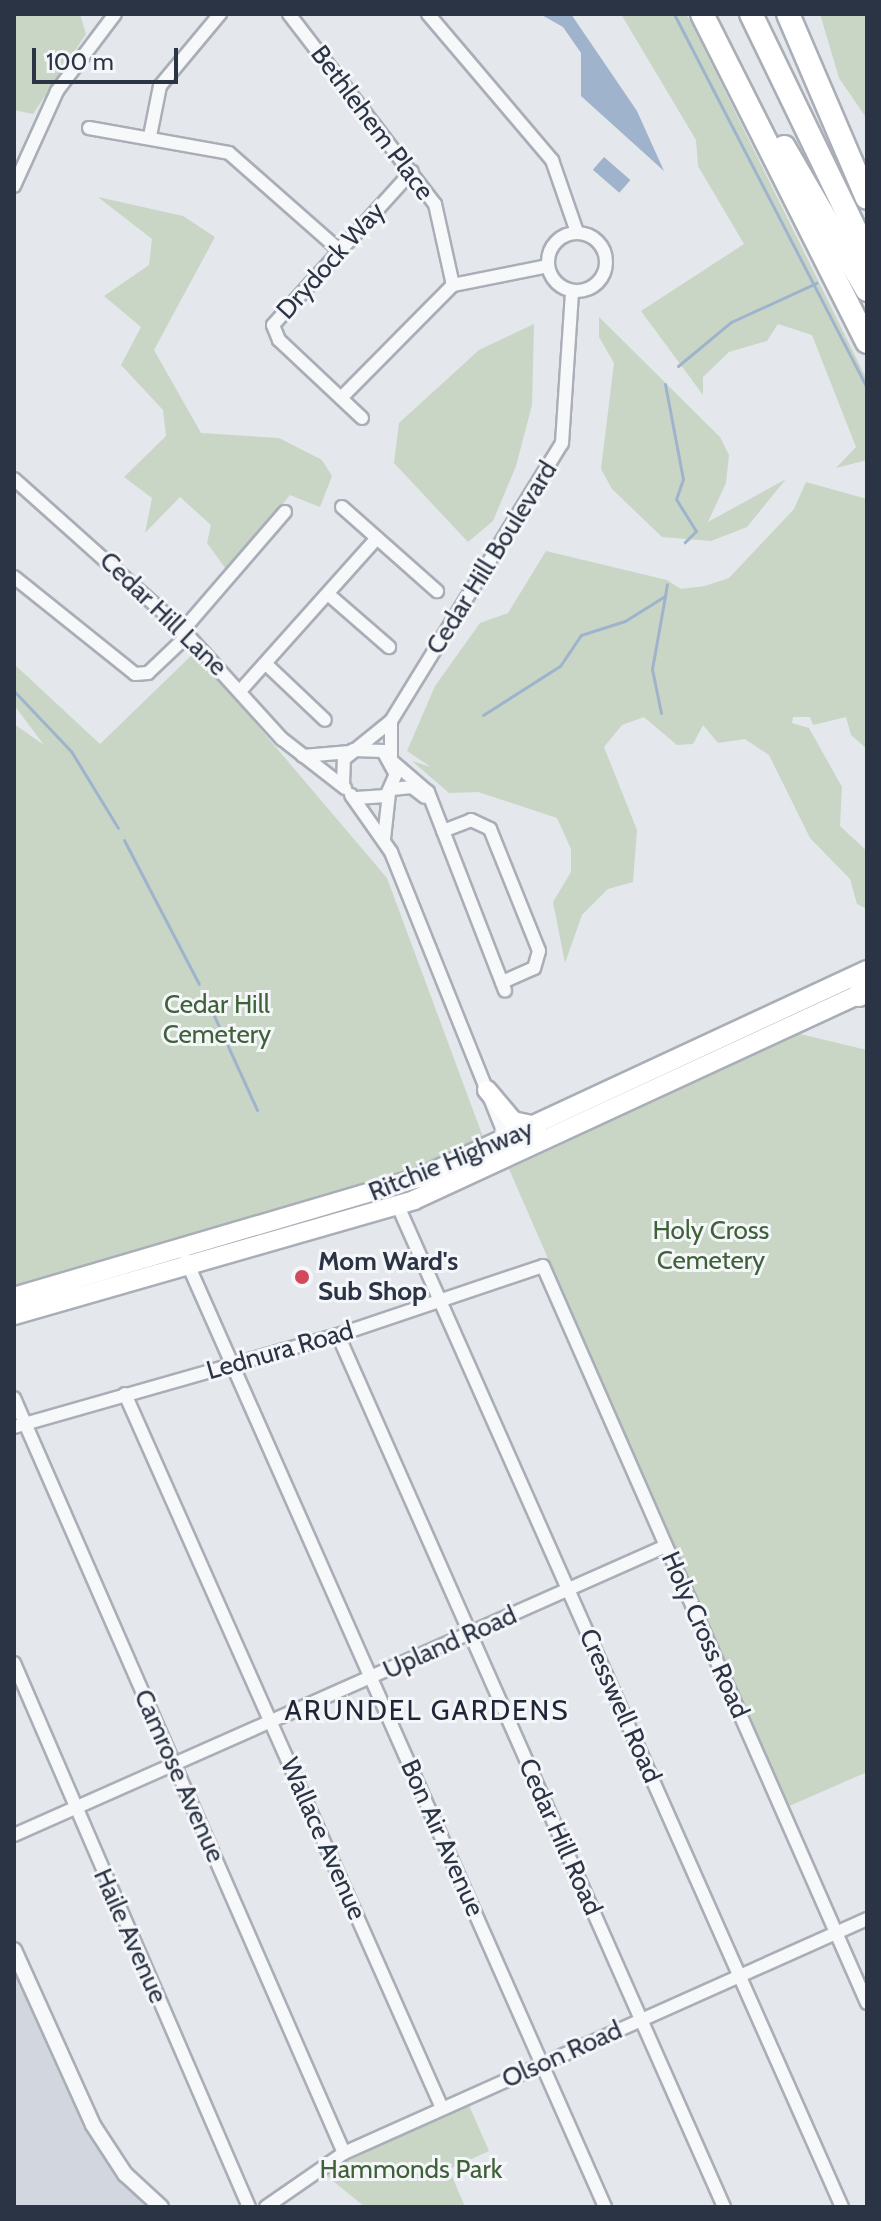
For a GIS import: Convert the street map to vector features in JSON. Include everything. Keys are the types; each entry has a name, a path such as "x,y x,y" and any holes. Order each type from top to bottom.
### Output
{"highway":[{"path":"705,14 867,290"},
{"path":"705,14 867,342"},
{"path":"751,14 867,254"},
{"path":"788,14 867,198"},
{"path":"798,14 840,139"}],"main road":[{"name":"Ritchie Highway","path":"14,1315 511,1149 540,1126 867,970"},
{"name":"Ritchie Highway","path":"14,1297 398,1206 511,1149 864,992"},
{"path":"487,1090 513,1121 540,1126"}],"street":[{"path":"14,186 57,91 115,14"},
{"path":"150,136 160,86 220,14"},
{"name":"Bethlehem Place","path":"289,14 435,204 453,285"},
{"path":"428,14 552,160 577,232"},
{"path":"89,128 150,136 229,153 340,251"},
{"name":"Drydock Way","path":"362,418 279,340 273,325 412,171"},
{"path":"577,232 596,239 607,264 593,287 572,291 548,266 554,243 577,232"},
{"path":"341,398 453,285 548,266"},
{"name":"Cedar Hill Boulevard","path":"352,751 391,721 557,454 566,418 572,291"},
{"name":"Cedar Hill Lane","path":"14,479 185,633 303,756 348,791"},
{"path":"342,507 437,591"},
{"path":"14,577 135,674 148,673 285,512"},
{"path":"241,690 377,538"},
{"path":"328,594 389,647"},
{"path":"266,664 325,720"},
{"path":"384,839 392,760 391,721"},
{"path":"303,756 371,746 419,780 433,804 443,831 503,987 534,968 539,951 490,829 471,820 443,831"},
{"path":"352,751 340,771 348,791 384,839 511,1149"},
{"path":"348,791 370,801 390,791 415,789 433,804"},
{"name":"Cresswell Road","path":"398,1206 842,2207"},
{"name":"Bon Air Avenue","path":"186,1258 605,2207"},
{"name":"Lednura Road","path":"20,1425 338,1335 543,1266"},
{"name":"Holy Cross Road","path":"543,1266 867,2003"},
{"name":"Cedar Hill Road","path":"338,1335 724,2207"},
{"name":"Wallace Avenue","path":"125,1394 442,2108"},
{"name":"Camrose Avenue","path":"14,1398 20,1425 175,1766 344,2153"},
{"name":"Upland Road","path":"14,1835 666,1546"},
{"name":"Haile Avenue","path":"14,1663 74,1809 249,2207"},
{"name":"Olson Road","path":"266,2207 344,2153 867,1919"},
{"path":"14,1950 98,2135 125,2174 161,2207"}],"shaded area":[{"path":"14,1966 92,2138 151,2207 14,2207"}],"green space":[{"path":"14,14 80,14 86,34 33,114 14,110"},
{"path":"621,14 686,14 693,26 867,380 867,460 836,468 856,447 812,335 778,324 767,341 729,352 703,377 703,395 641,311 744,244 698,166 696,140"},
{"path":"820,14 867,14 867,119 839,78"},
{"path":"98,197 183,216 215,237 154,350 201,433 279,438 322,460 332,476 320,507 290,495 228,572 207,543 211,525 180,497 145,533 152,498 124,477 166,436 163,410 121,365 141,327 104,296 149,265 152,239"},
{"path":"599,317 720,437 729,455 726,483 708,522 786,479 747,527 711,541 662,537 612,489 601,469 614,363 599,337"},
{"path":"534,324 532,405 516,466 493,521 468,542 394,463 399,423 479,350"},
{"path":"806,482 867,499 867,749 851,735 846,717 813,725 810,717 793,717 792,723 809,728 842,787 840,826 867,851 867,909 857,904 850,879 810,838 769,755 745,739 718,743 703,725 693,744 677,745 644,717 622,725 604,747 637,830 633,882 608,889 582,915 565,963 553,902 571,872 571,849 557,818 478,792 449,793 412,761 431,767 407,751 435,686 480,623 508,613 546,551 667,580 681,589 705,586 729,578 794,509"},
{"name":"Cedar Hill Cemetery","path":"195,652 387,878 486,1145 389,1183 14,1289 14,724 44,745 14,705 14,664 100,744"},
{"name":"Holy Cross Cemetery","path":"800,1034 867,1050 867,1772 787,1807 509,1169"},
{"name":"Hammonds Park","path":"468,2103 489,2151 449,2169 465,2207 365,2207 323,2173"}],"water":[{"path":"540,14 571,14 637,111 664,171 581,96 581,53 563,27"},
{"path":"604,157 630,180 619,193 593,170"}],"waterway":[{"path":"674,14 867,388"},
{"path":"678,366 731,322 816,283"},
{"path":"665,384 683,479 676,499 696,531 685,542"},
{"path":"483,715 560,666 581,635 625,621 665,596 667,584"},
{"path":"661,713 652,669 665,596"},
{"path":"14,691 71,751 118,828"},
{"path":"124,840 199,984"},
{"path":"206,998 257,1110"}],"place":[{"name":"Mom Ward's Sub Shop","path":"302,1277"}],"district":[{"name":"ARUNDEL GARDENS","path":"427,1710"}]}
